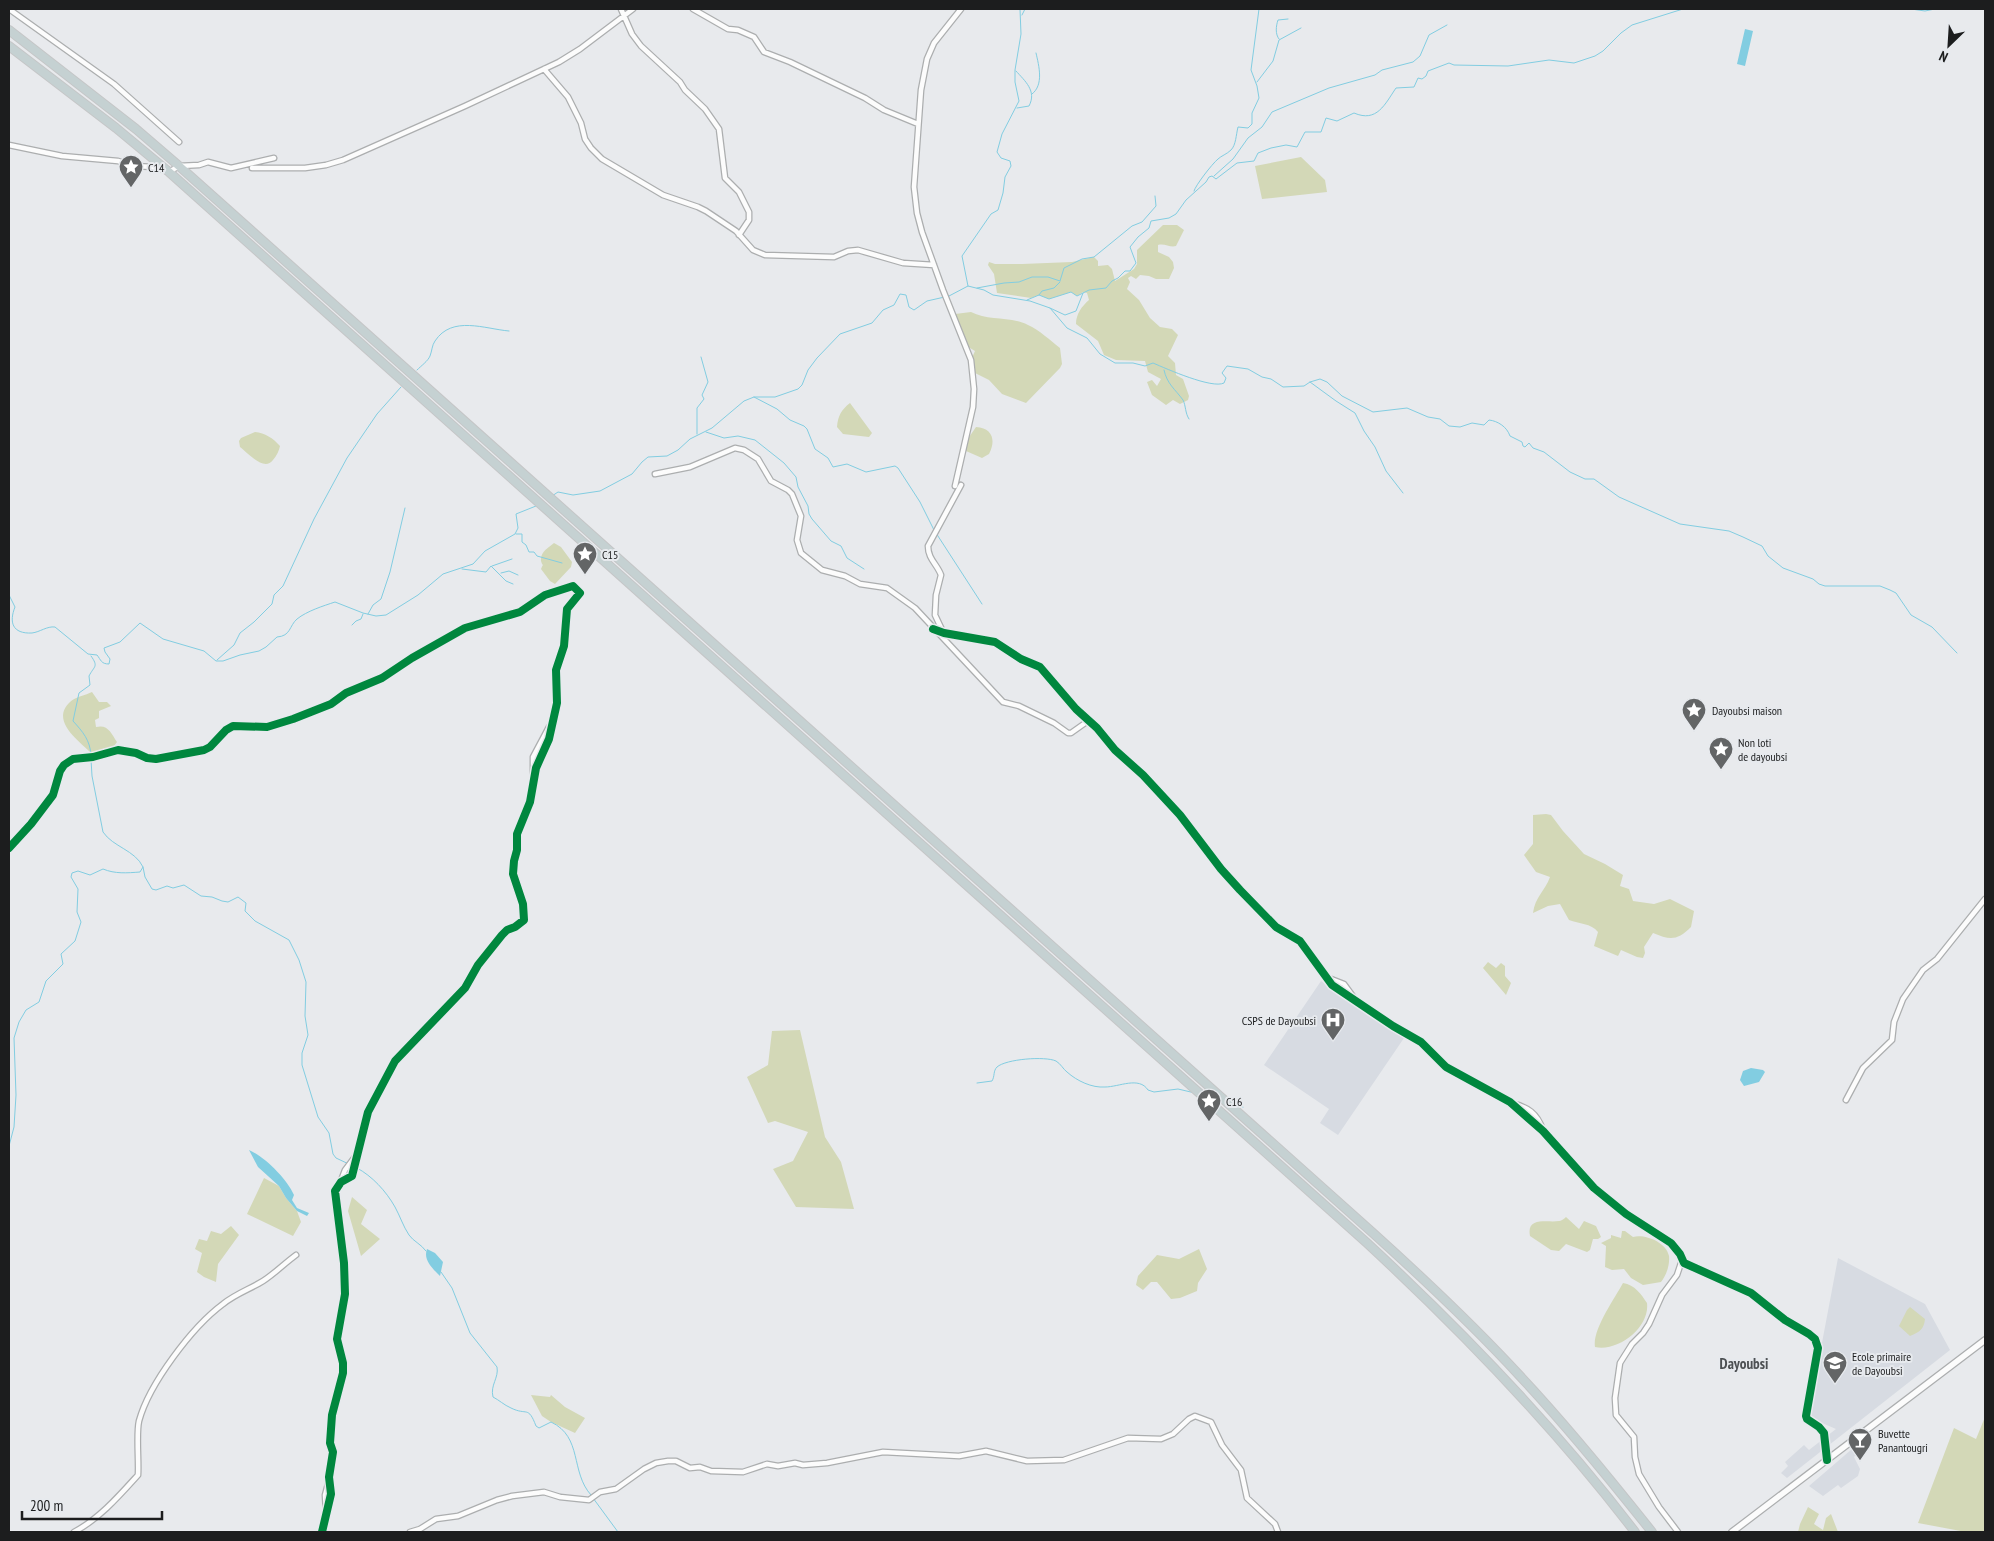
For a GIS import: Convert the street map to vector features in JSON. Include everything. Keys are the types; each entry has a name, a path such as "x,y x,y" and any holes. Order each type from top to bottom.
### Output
{"highway":[{"path":"9,30 129,123 180,166 1281,1149 1448,1302 1519,1375 1561,1421 1652,1532"},
{"path":"9,46 108,122 169,172 1420,1292 1499,1371 1537,1413 1635,1532"}],"street":[{"path":"9,9 114,84 179,142"},
{"path":"622,9 632,34 641,46 680,82 685,90 705,109 719,129 725,178 739,192 749,212 749,220 739,234"},
{"path":"252,168 305,168 343,160 544,69 580,49 633,9"},
{"path":"693,9 728,29 738,30 754,37 764,52 790,62 865,98 884,110 918,124"},
{"path":"946,642 936,614 936,596 941,575 931,560 928,546 958,485 971,422 974,389 972,360 934,265 917,213 914,187 921,90 927,59 934,43 961,9"},
{"path":"544,69 568,96 581,123 585,139 602,159 663,196 698,206 739,234 753,250 765,255 834,256 858,250 903,263 934,265"},
{"path":"9,145 62,156 118,161 134,166 154,167 169,172 180,166 199,165 208,162 231,168 274,158"},
{"path":"655,474 690,467 734,448 738,447 744,450 758,460 771,481 792,494 801,516 797,540 801,553 822,570 845,576 860,584 887,588 915,608 1003,702 1019,706 1054,723 1068,733 1071,733 1088,721"},
{"path":"9,848 31,824 53,795 60,770 73,758 92,757 118,750 136,752 156,759 204,750 210,747 226,730 233,726 266,727 331,704 346,693 382,678 412,658 466,628 520,612 545,595 573,586 580,593 567,610 564,646 556,670 557,703 551,724 533,757 530,802 518,830 517,850 513,868 514,879 523,904 524,920 515,927 506,930 478,965 465,988 395,1061 368,1112 352,1176 340,1183"},
{"path":"933,628 944,633 995,642 1021,659 1040,667 1058,689 1097,728 1114,750 1143,775 1180,815 1221,869 1240,890 1276,927 1300,941 1326,977 1344,984 1357,1002 1421,1042 1446,1067 1510,1102 1529,1109 1536,1117 1543,1131 1594,1188 1626,1214 1671,1243 1680,1254 1684,1263 1751,1293 1785,1320 1815,1339 1818,1348 1806,1419 1819,1427 1824,1434 1827,1460"},
{"path":"1846,1100 1863,1068 1892,1040 1894,1022 1902,999 1923,970 1937,959 1985,899"},
{"path":"322,1532 331,1494 329,1480 333,1452 330,1443 332,1414 343,1372 343,1363 337,1339 345,1294 344,1263 334,1192 345,1170 359,1151"},
{"path":"74,1532 83,1527 113,1502 138,1475 138,1423 153,1389 187,1339 224,1302 265,1280 296,1255"},
{"path":"1678,1532 1658,1507 1639,1474 1634,1437 1616,1415 1615,1398 1620,1363 1632,1344 1649,1324 1662,1295 1677,1275 1682,1260"},
{"path":"1732,1532 1985,1340"},
{"path":"410,1532 420,1529 436,1519 450,1518 471,1512 497,1500 512,1496 544,1492 560,1497 589,1500 600,1492 616,1489 644,1469 668,1461 676,1461 690,1468 700,1467 711,1471 743,1472 767,1464 778,1466 795,1463 803,1465 827,1463 883,1452 959,1456 986,1451 1027,1460 1064,1460 1128,1438 1161,1439 1173,1434 1195,1416 1211,1422 1222,1445 1241,1470 1247,1498 1276,1524 1278,1532"}],"shaded area":[{"path":"1321,981 1404,1038 1338,1135 1320,1123 1329,1109 1264,1065"},
{"path":"1838,1258 1925,1304 1950,1350 1787,1478 1781,1473 1788,1466 1785,1462 1804,1445 1809,1450 1836,1429 1808,1417"},
{"path":"1859,1443 1862,1449 1854,1457 1860,1469 1858,1476 1841,1488 1838,1485 1823,1496 1809,1486"}],"green space":[{"path":"1301,157 1325,180 1327,192 1262,199 1255,166"},
{"path":"1163,225 1177,225 1184,230 1176,246 1158,245 1158,252 1169,257 1173,262 1174,268 1169,279 1156,279 1140,275 1136,279 1131,276 1128,278 1130,282 1127,289 1139,300 1150,318 1160,327 1172,329 1178,335 1168,356 1175,363 1176,375 1183,379 1189,396 1188,400 1180,404 1173,400 1166,405 1152,395 1147,382 1152,380 1157,386 1161,379 1148,372 1145,361 1116,360 1104,355 1098,341 1076,324 1080,310 1089,300 1087,293 1083,292 1077,296 1071,292 1049,299 1039,295 1031,298 997,293 994,274 988,265 989,262 995,264 1022,264 1072,262 1094,257 1098,261 1098,266 1108,265 1112,269 1115,281 1134,269 1137,264 1137,250"},
{"path":"971,312 985,317 1021,322 1040,332 1060,348 1062,364 1060,368 1026,403 1002,394 989,380 973,372 971,360 975,351 965,345 955,314"},
{"path":"850,403 872,433 869,437 843,434 837,427 840,414"},
{"path":"976,427 986,430 992,440 989,454 982,458 966,451 963,446"},
{"path":"255,432 269,436 280,446 277,455 269,463 261,463 240,447 239,441 241,438"},
{"path":"554,543 561,547 572,562 571,567 555,584 550,581 541,569 543,565 541,561 542,555"},
{"path":"92,692 99,702 107,702 111,706 99,711 99,718 95,720 96,727 106,728 117,742 111,750 94,756 69,731 63,717 64,709 72,700"},
{"path":"1533,815 1551,815 1584,854 1623,875 1620,886 1629,889 1633,901 1654,904 1670,899 1694,911 1691,927 1682,935 1673,938 1653,933 1644,947 1645,953 1643,958 1621,950 1618,956 1594,946 1598,932 1588,925 1569,920 1560,904 1548,906 1533,913 1534,907 1550,877 1536,872 1524,855 1533,844"},
{"path":"1488,962 1496,968 1501,963 1505,966 1505,976 1511,983 1506,995 1483,968"},
{"path":"800,1030 825,1137 841,1162 854,1209 796,1207 773,1169 793,1161 808,1132 775,1121 768,1123 747,1077 768,1065 772,1031"},
{"path":"264,1178 279,1186 297,1211 301,1222 293,1236 247,1214"},
{"path":"352,1197 367,1210 361,1224 380,1239 361,1256 348,1211"},
{"path":"1566,1217 1579,1229 1584,1221 1596,1226 1601,1237 1593,1239 1590,1250 1587,1252 1566,1244 1559,1251 1551,1250 1530,1236 1531,1226 1535,1223 1560,1221"},
{"path":"231,1226 239,1235 218,1264 216,1282 197,1272 202,1253 195,1249 199,1239 207,1241 211,1231 221,1234"},
{"path":"1622,1231 1633,1237 1649,1238 1664,1247 1669,1256 1669,1263 1666,1274 1661,1282 1643,1285 1631,1278 1624,1269 1612,1270 1605,1267 1606,1246 1601,1243 1611,1238 1611,1235 1621,1238"},
{"path":"1199,1249 1207,1269 1198,1283 1197,1291 1180,1298 1171,1299 1157,1282 1151,1282 1143,1290 1136,1285 1138,1276 1157,1255 1179,1259"},
{"path":"1623,1283 1640,1293 1647,1303 1644,1321 1623,1342 1604,1348 1595,1347 1600,1323"},
{"path":"1910,1307 1925,1319 1921,1330 1910,1336 1899,1326"},
{"path":"531,1395 550,1397 551,1395 565,1407 585,1418 575,1433 542,1416"},
{"path":"1985,1417 1985,1532 1966,1532 1918,1523 1954,1428 1976,1439"},
{"path":"1808,1507 1819,1514 1814,1524 1823,1530 1826,1518 1831,1514 1838,1532 1798,1532"}],"water":[{"path":"1745,29 1753,31 1745,66 1737,64"},
{"path":"1751,1068 1765,1072 1759,1082 1744,1086 1740,1080 1743,1071"},
{"path":"249,1150 262,1158 281,1176 294,1195 292,1200 297,1208 309,1213 307,1216 297,1211 279,1186 258,1167"},
{"path":"427,1249 435,1253 443,1262 440,1276 427,1260"}],"waterway":[{"path":"968,286 962,256 991,214 998,210 1005,177 1011,166 1010,161 1001,158 997,152 1002,134 1019,101 1015,82 1015,70 1021,34 1020,9"},
{"path":"1022,15 1025,9"},
{"path":"1194,191 1212,165 1233,148 1238,127 1248,128 1252,124 1252,113 1259,98 1251,70 1259,9"},
{"path":"1027,300 1039,295 1049,299 1071,292 1077,296 1089,290 1106,288 1125,271 1130,271 1136,263 1130,247 1149,228 1151,221 1169,218 1176,214 1186,200 1209,177 1212,176 1216,179 1237,163 1254,161 1258,153 1271,148 1286,145 1297,147 1305,132 1321,132 1326,118 1337,121 1354,113 1369,116 1374,114 1384,106 1396,88 1414,87 1418,78 1422,79 1428,71 1449,63 1454,65 1508,66 1549,60 1574,63 1595,56 1603,51 1632,25 1683,9"},
{"path":"1911,9 1925,11 1935,9"},
{"path":"1279,39 1276,30 1278,20 1288,19"},
{"path":"1214,176 1233,159 1248,138 1262,127 1272,112 1329,88 1375,75 1382,70 1413,62 1420,56 1429,35 1447,25"},
{"path":"1257,82 1273,61 1279,40 1301,28"},
{"path":"1032,94 1036,90 1039,80 1036,53"},
{"path":"1016,71 1029,87 1032,96 1029,106 1017,108"},
{"path":"977,288 1019,282 1032,277 1048,277 1060,281 1064,268 1082,259 1094,257 1132,226 1142,222 1156,206 1155,196"},
{"path":"1039,295 1042,291 1054,288 1060,282"},
{"path":"552,496 558,492 573,495 600,491 632,474 648,457 667,456 678,450 690,439 712,428 744,401 754,397 775,397 798,389 817,358 840,334 872,323 883,310 894,305 900,294 906,295 909,307 914,310 927,301 949,296 968,286 984,290 993,295 1030,301 1050,308 1067,328 1087,338 1100,354 1115,363 1133,363 1145,366 1153,363 1189,378 1218,384 1224,383 1226,378 1222,373 1227,366 1248,369 1262,377 1271,379 1283,387 1304,386 1320,379 1327,382 1342,396 1373,412 1407,408 1428,417 1440,419 1449,426 1460,427 1472,423 1484,425 1489,420 1496,422 1502,425 1510,436 1522,442 1523,446 1525,447 1529,443 1533,448 1544,452 1570,472 1585,479 1594,479 1619,497 1680,524 1729,531 1743,537 1762,546 1768,556 1783,568 1813,579 1819,584 1825,586 1880,586 1896,593 1911,615 1932,627 1957,653"},
{"path":"1050,308 1065,315 1076,311 1083,293"},
{"path":"417,370 429,358 435,341 450,328 480,326 509,331"},
{"path":"697,434 697,408 704,399 702,395 708,382 701,357"},
{"path":"1164,370 1169,383 1183,400 1189,419"},
{"path":"1310,382 1355,413 1375,447 1386,471 1403,493"},
{"path":"217,660 234,645 240,633 272,604 274,595 283,586 314,519 347,458 377,414 401,387"},
{"path":"754,397 777,409 790,420 804,426 815,449 828,458 833,467 847,464 866,472 895,466 898,468 920,502 934,530"},
{"path":"706,432 724,438 738,436 755,440 784,463 796,477 798,487 808,506 812,519 831,541 841,546 847,558 864,569"},
{"path":"9,595 15,607 12,622 16,629 25,633 32,633 49,627 55,627 88,654 97,655 104,663 109,664 110,659 104,648 120,642 140,623 163,639 204,651 216,661 223,661 259,651 277,637 285,635 301,616 335,602 363,613 376,616 386,615 418,595 443,574 473,564 485,551 515,534 518,528 516,514 536,506"},
{"path":"368,614 373,605 381,599 390,572 405,508"},
{"path":"936,533 982,604"},
{"path":"516,534 522,534 522,542 526,545 529,552 534,552 537,556 562,563"},
{"path":"492,566 512,559"},
{"path":"462,569 486,572 491,566 506,581 513,584"},
{"path":"501,573 509,571 518,575"},
{"path":"352,625 361,619 363,614"},
{"path":"91,656 95,665 89,676 90,685 79,693 73,721 85,736 91,755"},
{"path":"9,1146 14,1127 16,1095 14,1038 19,1022 26,1010 39,1002 46,981 63,964 61,954 75,941 81,922 77,912 78,889 71,877 72,873 78,871 90,875 103,869 126,873 140,872 143,867 135,856 112,841 103,832 92,776 91,759"},
{"path":"143,867 145,877 152,889 156,890 167,886 173,888 184,885 201,896 212,897 222,901 228,902 238,897 246,903 245,911 255,921 289,940 299,960 306,982 305,1016 308,1035 302,1053 302,1065 318,1117 329,1133 333,1154 336,1158 353,1166"},
{"path":"977,1083 992,1081 997,1067 1008,1062 1026,1059 1051,1059 1056,1061 1075,1078 1095,1086 1110,1087 1134,1083 1154,1092 1178,1089 1195,1093"},
{"path":"1206,1095 1214,1097"},
{"path":"1232,1103 1243,1107"},
{"path":"357,1168 368,1175 383,1190 395,1207 409,1235 426,1251"},
{"path":"441,1272 452,1288 470,1333 497,1367 497,1375 492,1393 493,1397 511,1408 529,1413 539,1428 551,1422 561,1428 568,1436 580,1476 591,1495"},
{"path":"593,1498 618,1532"}],"cycle path":[{"path":"9,848 31,824 53,795 60,771 64,765 73,759 93,757 118,750 156,759 204,750 210,747 226,730 233,726 267,727 331,704 346,693 382,678 412,658 465,628 520,612 545,595 573,586 580,593 567,609 564,646 556,670 557,703 549,739 536,768 530,802 517,834 517,850 513,874 523,904 524,920 502,935 478,965 465,988 395,1061 368,1112 352,1176 341,1182 335,1191 344,1263 345,1294 337,1339 343,1363 343,1373 332,1415 330,1443 333,1452 329,1477 331,1494 322,1532"},
{"path":"933,629 944,633 995,642 1021,659 1040,667 1076,709 1097,728 1115,750 1143,775 1180,815 1221,869 1240,890 1276,927 1300,941 1332,985 1393,1026 1421,1042 1446,1067 1510,1102 1543,1131 1594,1188 1626,1214 1671,1243 1680,1254 1684,1263 1751,1293 1785,1320 1815,1339 1818,1348 1806,1416 1824,1433 1827,1460"}],"place":[{"name":"C14","path":"131,188"},
{"name":"C15","path":"585,575"},
{"name":"Dayoubsi maison","path":"1694,731"},
{"name":"Non loti de dayoubsi","path":"1721,770"},
{"name":"CSPS de Dayoubsi","path":"1333,1041"},
{"name":"C16","path":"1209,1122"},
{"name":"Ecole primaire de Dayoubsi","path":"1835,1384"},
{"name":"Buvette Panantougri","path":"1860,1461"}],"district":[{"name":"Dayoubsi","path":"1744,1363"}]}
